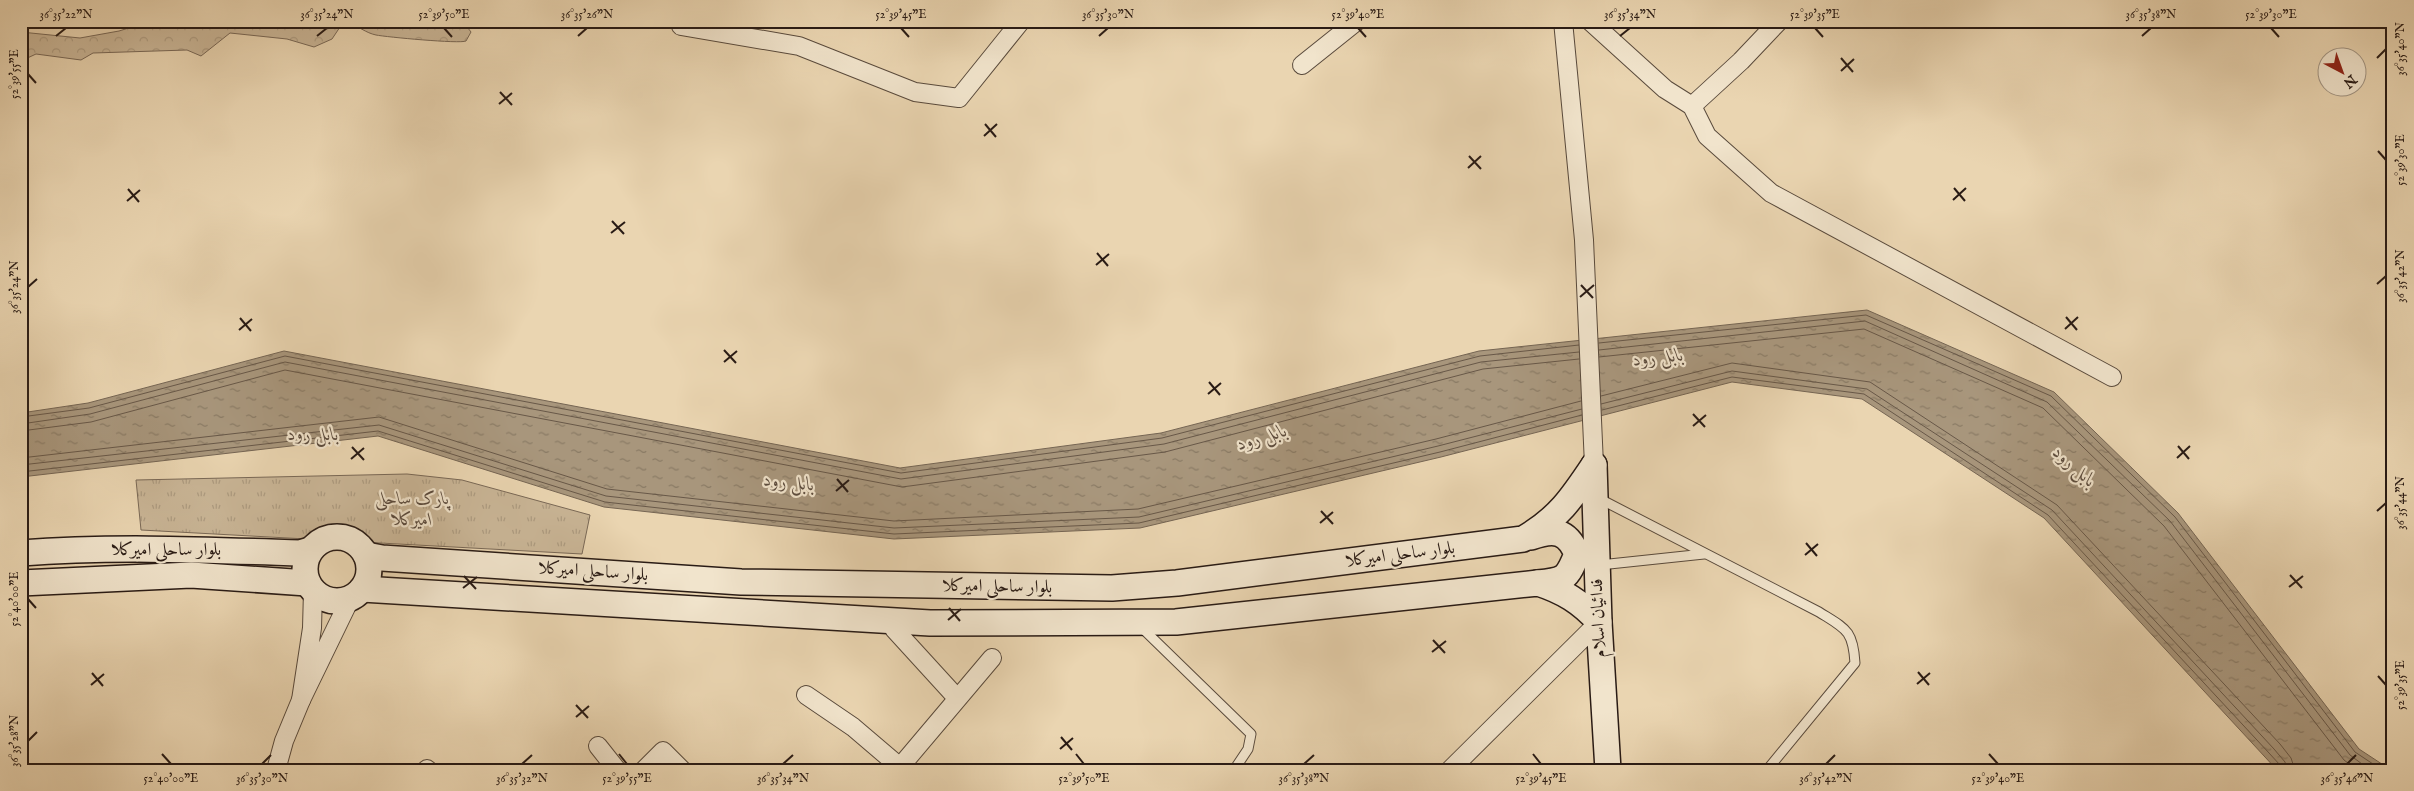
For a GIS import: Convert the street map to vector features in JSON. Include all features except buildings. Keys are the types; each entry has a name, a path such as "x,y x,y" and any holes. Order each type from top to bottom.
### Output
{"main road":[{"name":"فدائیان اسلام","path":"1594,465 1599,622 1608,770"},
{"name":"بلوار ساحلی امیرکلا","path":"366,555 382,558 741,582 1112,588 1177,583 1523,539 1544,527 1557,515 1569,502 1594,465"},
{"path":"1523,539 1543,533 1559,532 1572,542 1577,554 1570,573 1556,581 1538,583"},
{"path":"345,537 355,542 366,555 369,569 368,579 357,593 344,600 333,601 323,598 310,587 304,573 304,562 310,550 324,538 345,537"},
{"name":"بلوار ساحلی امیرکلا","path":"21,553 66,550 191,549 300,553 310,550"},
{"name":"بلوار ساحلی امیرکلا","path":"21,584 190,575 310,587"},
{"name":"بلوار ساحلی امیرکلا","path":"357,593 930,623 1176,622 1538,583 1571,596 1587,608 1599,622"}],"street":[{"path":"682,21 681,26 799,46 915,92 959,98 1021,21"},
{"path":"1302,65 1357,21"},
{"path":"1563,21 1584,240 1594,465"},
{"path":"1590,21 1664,89 1692,106 1708,136 1771,193 2112,377"},
{"path":"1692,106 1741,61 1779,21"},
{"path":"301,700 312,628 310,587"},
{"path":"276,770 284,741 301,700 357,593"},
{"path":"1450,770 1599,622"},
{"path":"894,629 957,698"},
{"path":"806,695 854,727 901,768 992,658"},
{"path":"598,746 617,770"},
{"path":"644,770 663,751 682,770"}],"lane":[{"path":"1594,496 1819,612 1846,629 1854,643 1855,663 1767,770"},
{"path":"1597,565 1704,554"},
{"path":"1136,622 1251,734 1248,749 1234,770"}],"green space":[{"path":"151,21 413,21 433,26 459,22 467,26 471,32 466,41 461,42 422,40 376,35 348,22 340,27 332,39 314,47 287,39 230,33 201,56 187,50 93,53 81,60 36,54 21,61 21,32 80,38 119,31"},
{"name":"پارک ساحلی امیرکلا","path":"407,474 462,480 590,515 582,554 141,530 136,480"}],"water":[{"name":"بابل رود","path":"1867,310 2054,392 2178,513 2359,749 2391,770 2277,770 2044,518 1862,399 1732,382 1441,457 1140,528 894,539 604,507 378,436 21,477 21,413 88,403 284,351 900,468 1161,433 1479,351"}]}
